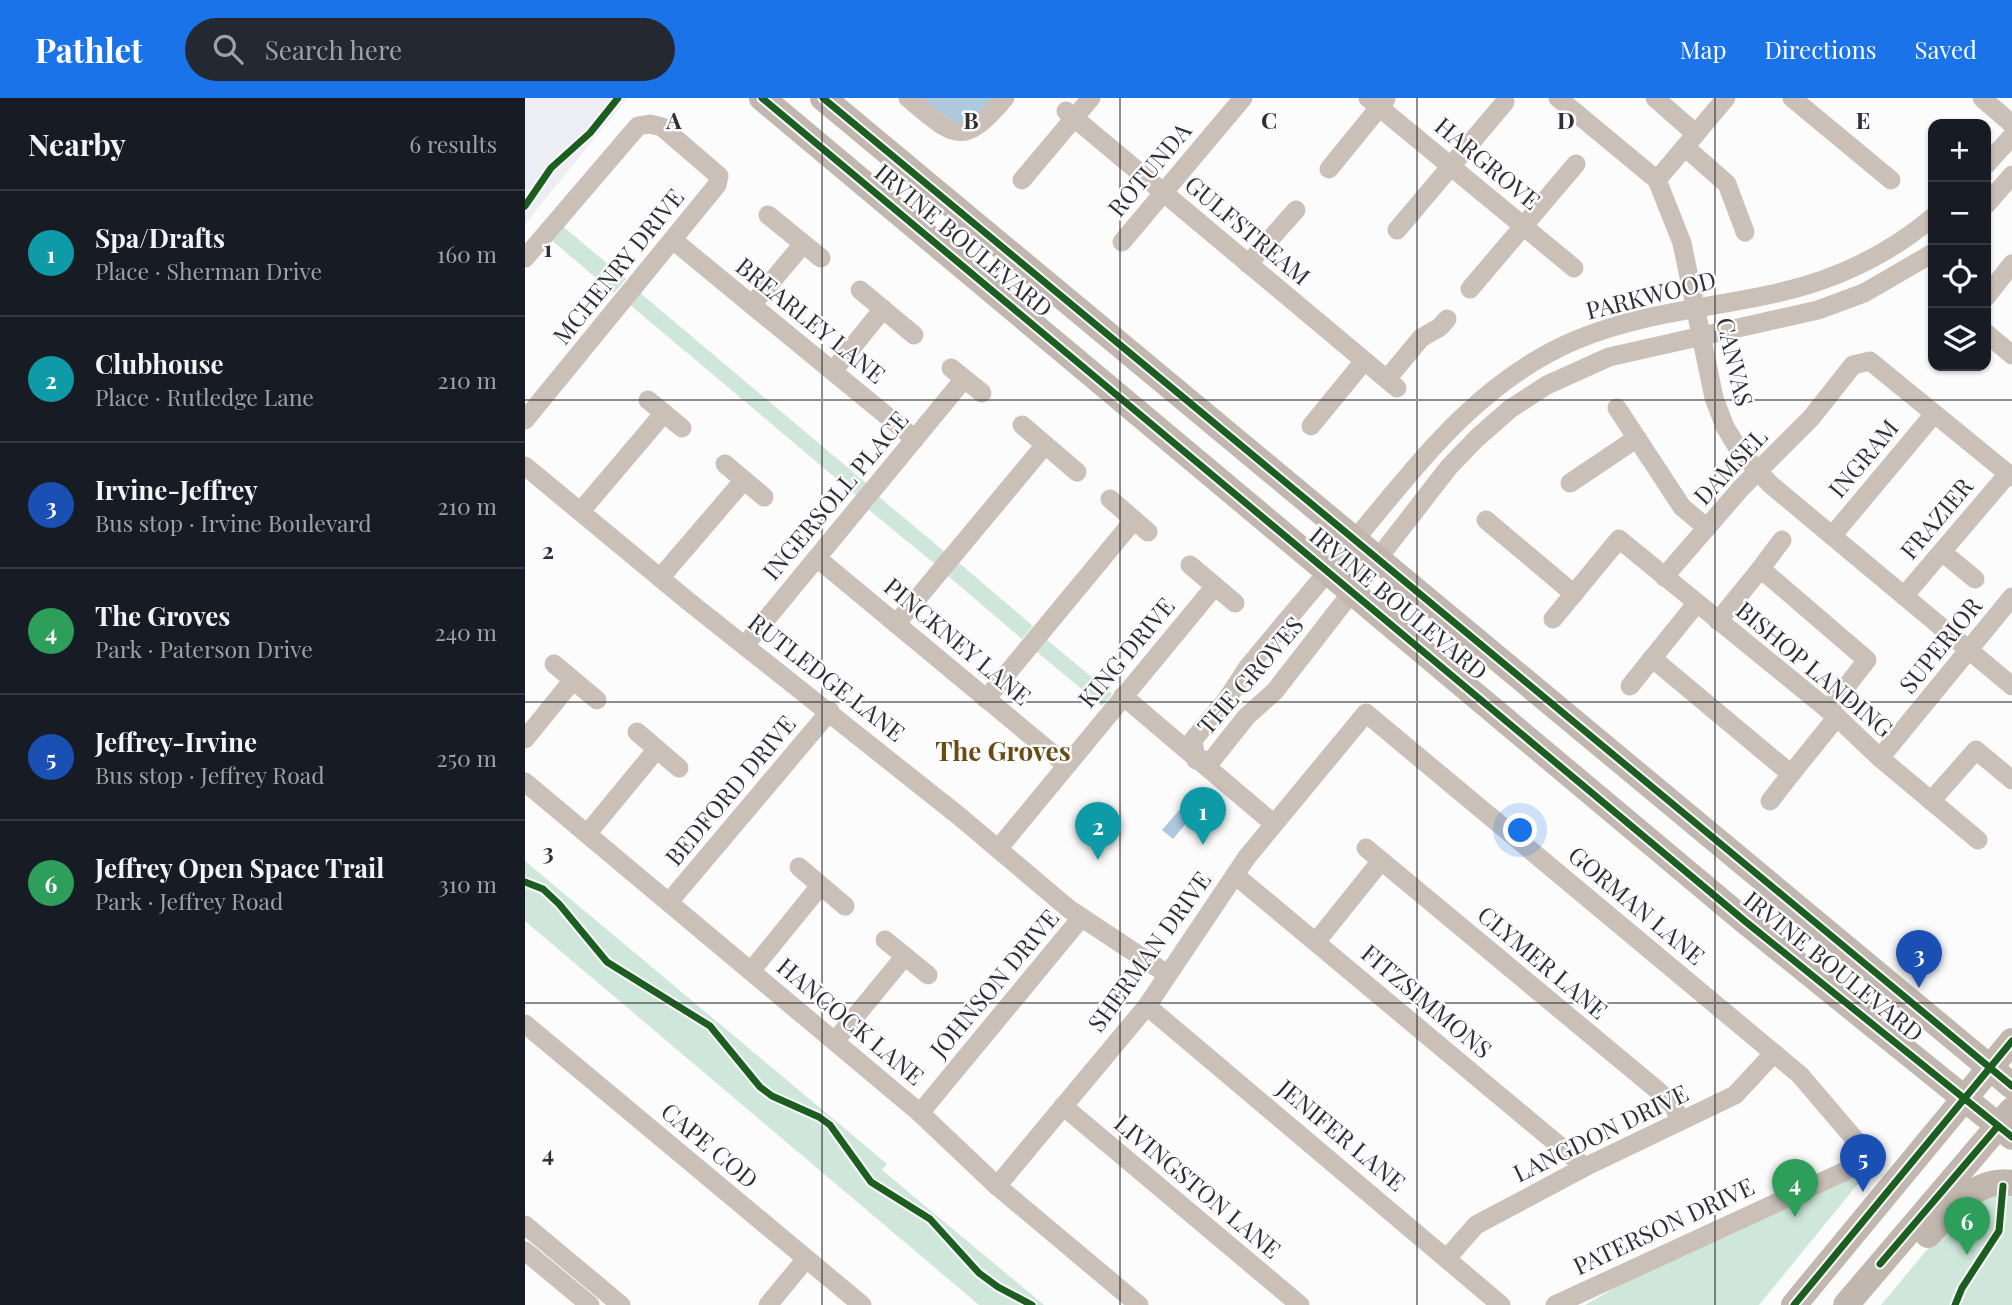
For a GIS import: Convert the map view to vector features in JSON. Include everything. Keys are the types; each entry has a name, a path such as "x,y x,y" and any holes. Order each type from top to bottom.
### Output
{"main road":[{"name":"IRVINE BOULEVARD","path":"762,98 1329,570 1746,922 1965,1100 2007,1124"},
{"name":"IRVINE BOULEVARD","path":"823,98 1380,557 2012,1086"},
{"path":"1794,1305 2012,1041"},
{"path":"1846,1305 2007,1124"},
{"path":"1853,1305 1885,1280 1954,1206 1972,1192 2003,1182 2012,1183"}],"street":[{"path":"908,98 946,129 963,131 982,125 1005,98"},
{"path":"1023,180 1070,115 1091,98"},
{"name":"ROTUNDA","path":"1122,242 1243,98"},
{"name":"CANVAS","path":"1558,98 1657,180 1682,243 1714,398 1725,427 1741,453 1758,472 1832,536 2012,686"},
{"path":"1655,98 1727,184 1745,232"},
{"path":"1657,180 1726,98"},
{"path":"1792,98 1891,180"},
{"path":"1982,98 2012,124"},
{"path":"1329,169 1378,101"},
{"name":"HARGROVE","path":"1378,101 1452,167 1574,268"},
{"path":"1397,230 1505,102"},
{"name":"GULFSTREAM","path":"1070,115 1392,384 1421,338 1440,327 1447,319"},
{"name":"MCHENRY DRIVE","path":"525,258 638,126 650,124 663,127 719,176 717,185 525,420"},
{"path":"1991,159 2012,136"},
{"path":"1470,289 1576,164"},
{"path":"1991,199 2012,175"},
{"path":"1248,264 1296,210"},
{"path":"768,215 821,258"},
{"name":"PARKWOOD","path":"1329,570 1455,422 1492,390 1534,361 1576,340 1618,326 1779,293 1840,274 1888,250 1928,221"},
{"name":"BREARLEY LANE","path":"673,240 915,439"},
{"path":"752,305 803,244"},
{"name":"PARKWOOD","path":"1380,557 1449,467 1510,408 1588,365 1644,347 1818,310 1864,293 1928,256"},
{"path":"1991,291 2012,264"},
{"path":"860,290 914,335"},
{"path":"833,371 883,309"},
{"path":"1991,337 2012,355"},
{"path":"1311,426 1364,361"},
{"name":"DAMSEL","path":"1664,577 1758,472 1811,418 1853,365 1870,361 1934,414"},
{"name":"INGERSOLL PLACE","path":"745,645 915,439 958,373 982,393"},
{"path":"648,400 682,428"},
{"path":"1618,408 1682,507 1707,528"},
{"path":"581,511 664,413"},
{"path":"1934,414 2010,476"},
{"name":"INGRAM","path":"1832,536 1934,414"},
{"path":"1023,425 1077,472"},
{"path":"1570,483 1637,438"},
{"path":"896,624 1045,444"},
{"path":"725,464 764,497"},
{"name":"RUTLEDGE LANE","path":"525,466 660,578 830,711 1081,918 1167,974"},
{"name":"FRAZIER","path":"1904,596 2010,476"},
{"path":"660,578 744,480"},
{"path":"986,699 1141,526 1110,499"},
{"path":"1486,520 1574,594 1553,619"},
{"name":"BISHOP LANDING","path":"1574,594 1619,539 1832,713 1880,758 1978,840"},
{"path":"1718,621 1782,540"},
{"path":"1941,552 1975,579"},
{"name":"THE GROVES","path":"1329,570 1248,667 1227,699 1193,740 1196,760 1212,760 1247,716 1275,691 1380,557"},
{"name":"PINCKNEY LANE","path":"817,558 1065,764"},
{"path":"1190,565 1235,603"},
{"path":"1758,572 1768,575 1867,660 1770,801"},
{"name":"KING DRIVE","path":"998,849 1065,764 1215,586"},
{"name":"SUPERIOR","path":"1880,758 2012,597"},
{"path":"1630,686 1696,604"},
{"path":"1652,658 1791,774"},
{"path":"554,664 597,700"},
{"path":"525,739 573,680"},
{"path":"1123,696 1274,824"},
{"name":"BEDFORD DRIVE","path":"669,902 830,711"},
{"name":"SHERMAN DRIVE","path":"997,1186 1147,1006 1235,876 1274,824 1366,713"},
{"name":"GORMAN LANE","path":"1366,713 1800,1076 1834,1114 1861,1151"},
{"path":"637,732 679,768"},
{"path":"587,834 657,749"},
{"path":"1931,800 1976,750 2012,780"},
{"name":"HANCOCK LANE","path":"525,782 920,1113 997,1186 1139,1305"},
{"name":"CLYMER LANE","path":"1316,942 1374,855 1656,1089 1674,1106 1679,1120"},
{"path":"799,867 845,906"},
{"name":"FITZSIMMONS","path":"1235,876 1584,1167"},
{"path":"751,971 820,886"},
{"name":"JOHNSON DRIVE","path":"920,1113 1081,918"},
{"path":"885,940 928,975"},
{"path":"835,1041 905,956"},
{"name":"JENIFER LANE","path":"1147,1006 1501,1305"},
{"name":"CAPE COD","path":"525,1024 862,1305"},
{"name":"LANGDON DRIVE","path":"1447,1257 1476,1225 1584,1167 1735,1095 1774,1053"},
{"name":"LIVINGSTON LANE","path":"1063,1106 1300,1305"},
{"name":"PATERSON DRIVE","path":"1555,1305 1852,1168 1860,1158 1861,1151"},
{"path":"525,1225 589,1299"},
{"path":"525,1251 589,1299 621,1305"},
{"path":"768,1305 806,1259"}],"shaded area":[{"path":"525,98 627,98 525,224"}],"green space":[{"path":"561,225 626,279 614,293 550,239"},
{"path":"639,292 866,483 856,495 629,304"},
{"path":"879,497 945,552 935,564 869,510"},
{"path":"959,563 1033,626 1022,639 948,576"},
{"path":"1047,640 1112,694 1102,706 1037,652"},
{"path":"525,861 887,1164 882,1170 1044,1305 979,1305 525,921"},
{"path":"1860,1172 1866,1174 1759,1305 1585,1305 1664,1260"},
{"path":"2012,1188 2012,1305 1881,1305 1964,1205"}],"water":[{"path":"918,98 995,98 980,115 958,124"},
{"path":"1187,801 1198,809 1173,839 1162,830"}],"cycle path":[{"path":"525,206 551,168 590,133 618,98"},
{"path":"762,98 1746,922 2012,1137"},
{"path":"823,98 2012,1086"},
{"path":"525,882 543,889 559,904 607,962 710,1026 760,1087 772,1096 819,1117 830,1125 871,1182 930,1219 979,1273 998,1287 1032,1305"},
{"path":"1794,1305 2012,1041"},
{"path":"1880,1264 1998,1126"},
{"path":"1955,1305 1962,1288 1999,1231 2003,1186"}],"place":[{"name":"Spa/Drafts","path":"1203,845"},
{"name":"Clubhouse","path":"1098,860"},
{"name":"Irvine-Jeffrey","path":"1919,988"},
{"name":"Jeffrey-Irvine","path":"1863,1192"},
{"name":"The Groves","path":"1795,1217"},
{"name":"Jeffrey Open Space Trail","path":"1967,1255"}],"district":[{"name":"The Groves","path":"1003,752"}]}
